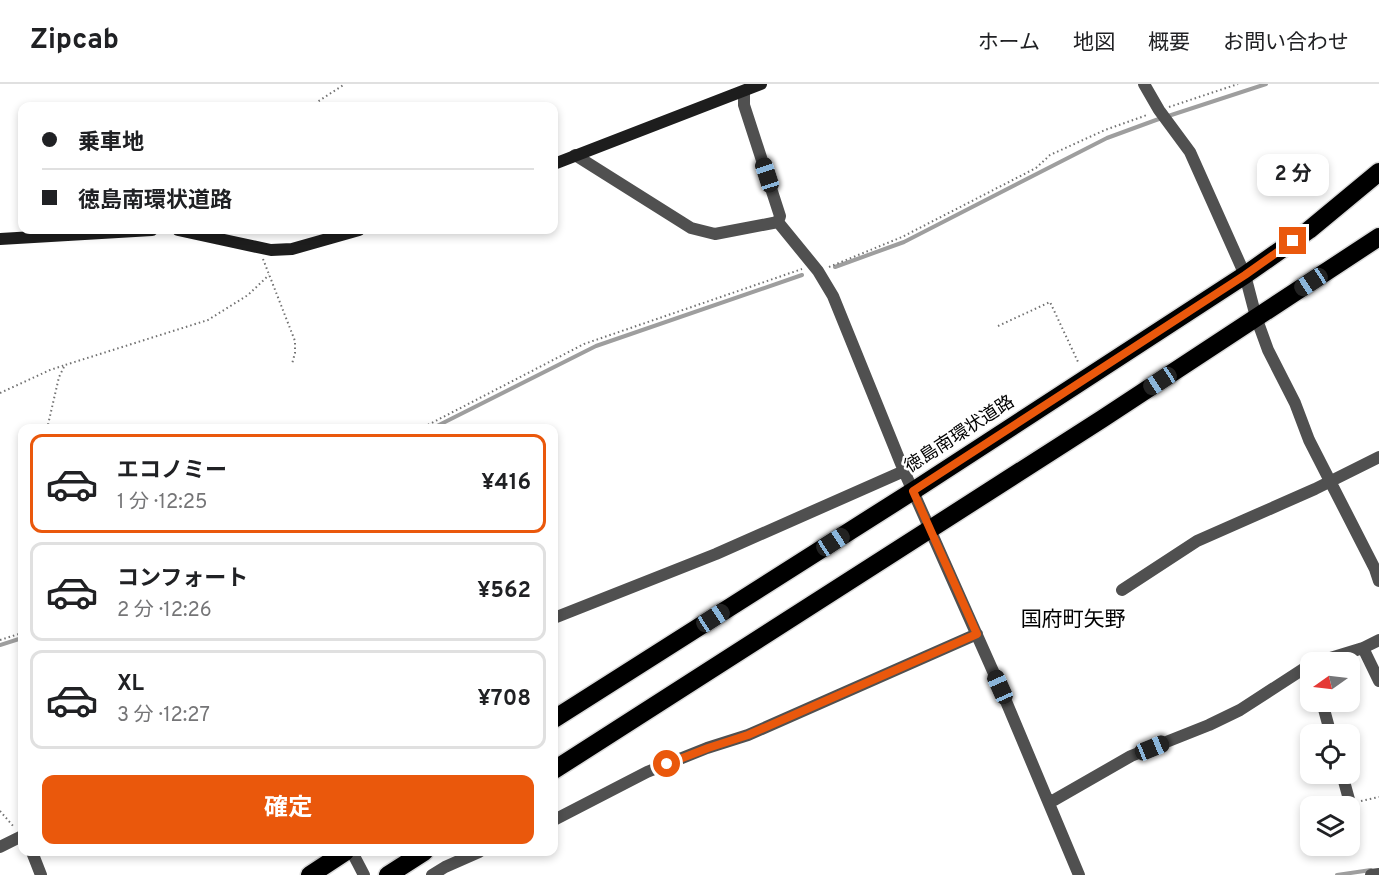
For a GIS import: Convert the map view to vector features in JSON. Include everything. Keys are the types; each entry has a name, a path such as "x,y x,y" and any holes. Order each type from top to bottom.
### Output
{"highway":[{"name":"徳島南環状道路","path":"558,717 913,491 1245,275 1309,230 1379,172"},
{"path":"558,767 929,530 1379,237"},
{"path":"310,875 339,856"},
{"path":"388,875 418,856"}],"street":[{"path":"558,162 762,84"},
{"path":"1144,84 1190,152 1245,275 1268,350 1295,403 1309,440 1379,581"},
{"path":"744,92 744,105 780,216 778,222"},
{"path":"575,155 691,228 715,234 778,222"},
{"path":"778,222 816,268 833,296 929,530 977,634 1079,875"},
{"path":"0,239 84,234"},
{"path":"203,234 271,250 292,249 345,234"},
{"path":"1122,590 1197,542 1379,457"},
{"path":"558,616 716,554 904,471"},
{"path":"558,818 647,772 748,735 977,634"},
{"path":"1350,652 1379,640"},
{"path":"1363,648 1379,681"},
{"path":"1048,803 1131,756 1240,710 1300,672"},
{"path":"0,847 18,838"},
{"path":"34,856 41,875"},
{"path":"354,856 364,875"},
{"path":"432,875 471,856"},
{"path":"1371,875 1379,874"}],"path":[{"path":"317,102 345,84"},
{"path":"430,424 584,344 816,268 902,237 1036,168 1050,154 1105,130 1163,115 1238,84"},
{"path":"259,248 295,341 292,364"},
{"path":"0,393 64,365 208,320 248,295 269,275"},
{"path":"998,326 1050,302 1086,378"},
{"path":"48,424 64,365"},
{"path":"0,640 18,634"},
{"path":"1360,801 1379,797"},
{"path":"0,811 18,831"}],"waterway":[{"path":"835,267 904,242 1107,138 1266,84"},
{"path":"441,424 596,346 802,275"},
{"path":"0,645 18,639"},
{"path":"1337,875 1371,870"}],"district":[{"name":"国府町矢野","path":"1073,620"}],"route":[{"path":"667,764 748,735 977,634 913,491 1245,275 1293,241"}]}
